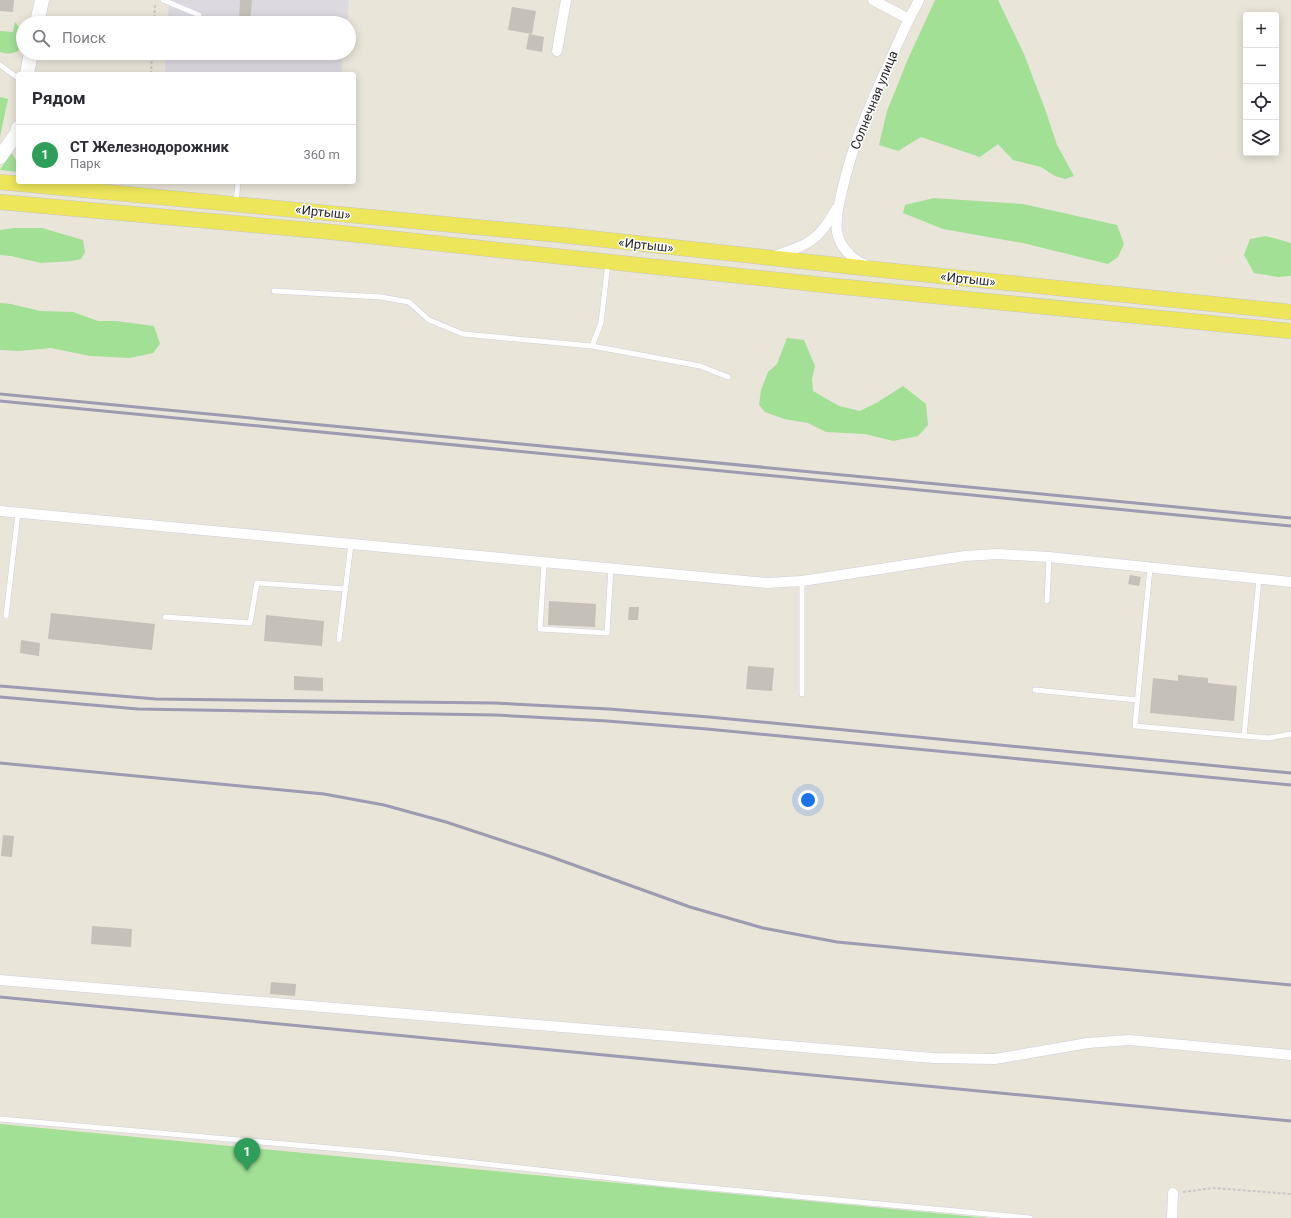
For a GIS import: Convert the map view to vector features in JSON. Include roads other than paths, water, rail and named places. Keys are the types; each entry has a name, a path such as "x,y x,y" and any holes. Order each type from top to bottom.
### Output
{"main road":[{"name":"«Иртыш»","path":"0,182 16,183"},
{"name":"«Иртыш»","path":"41,184 561,235 767,258 1291,312"},
{"name":"«Иртыш»","path":"0,202 332,232 817,284 1291,331"}],"street":[{"path":"39,16 42,0"},
{"path":"557,51 566,0"},
{"path":"873,0 908,19"},
{"name":"Солнечная улица","path":"839,203 848,167 873,98 908,19 919,0"},
{"path":"27,72 30,60"},
{"path":"0,157 16,135"},
{"path":"767,258 800,248 815,239 827,225 839,203"},
{"path":"839,203 836,224 837,232 842,245 851,256 862,264 883,270"},
{"path":"0,511 767,583 802,581 965,556 997,554 1049,557 1291,582"},
{"path":"0,980 933,1058 995,1059 1088,1043 1129,1040 1291,1055"},
{"path":"1172,1218 1173,1193"}],"lane":[{"path":"163,0 199,16"},
{"path":"0,66 16,77"},
{"path":"236,204 238,184"},
{"path":"592,346 601,323 608,262"},
{"path":"274,292 381,298 409,302 429,320 462,334 592,346 700,366 728,377"},
{"path":"6,616 18,513"},
{"path":"339,640 351,544"},
{"path":"1047,601 1049,557"},
{"path":"544,563 540,629 607,633 611,568"},
{"path":"1150,568 1135,726 1269,738 1291,734"},
{"path":"1244,736 1259,579"},
{"path":"802,581 802,694"},
{"path":"164,618 250,623 256,583 346,589"},
{"path":"1035,690 1137,700"},
{"path":"0,1119 386,1153 656,1183 1030,1218"}],"railway":[{"path":"0,394 1291,518"},
{"path":"0,401 1291,526"},
{"path":"0,686 156,699 494,703 609,709 709,717 1291,773"},
{"path":"0,697 138,709 495,715 607,721 707,729 1291,785"},
{"path":"0,763 324,794 384,805 446,822 546,855 690,907 763,928 837,942 1291,985"},
{"path":"0,997 1291,1121"}],"place":[{"name":"СТ Железнодорожник","path":"247,1171"}]}
